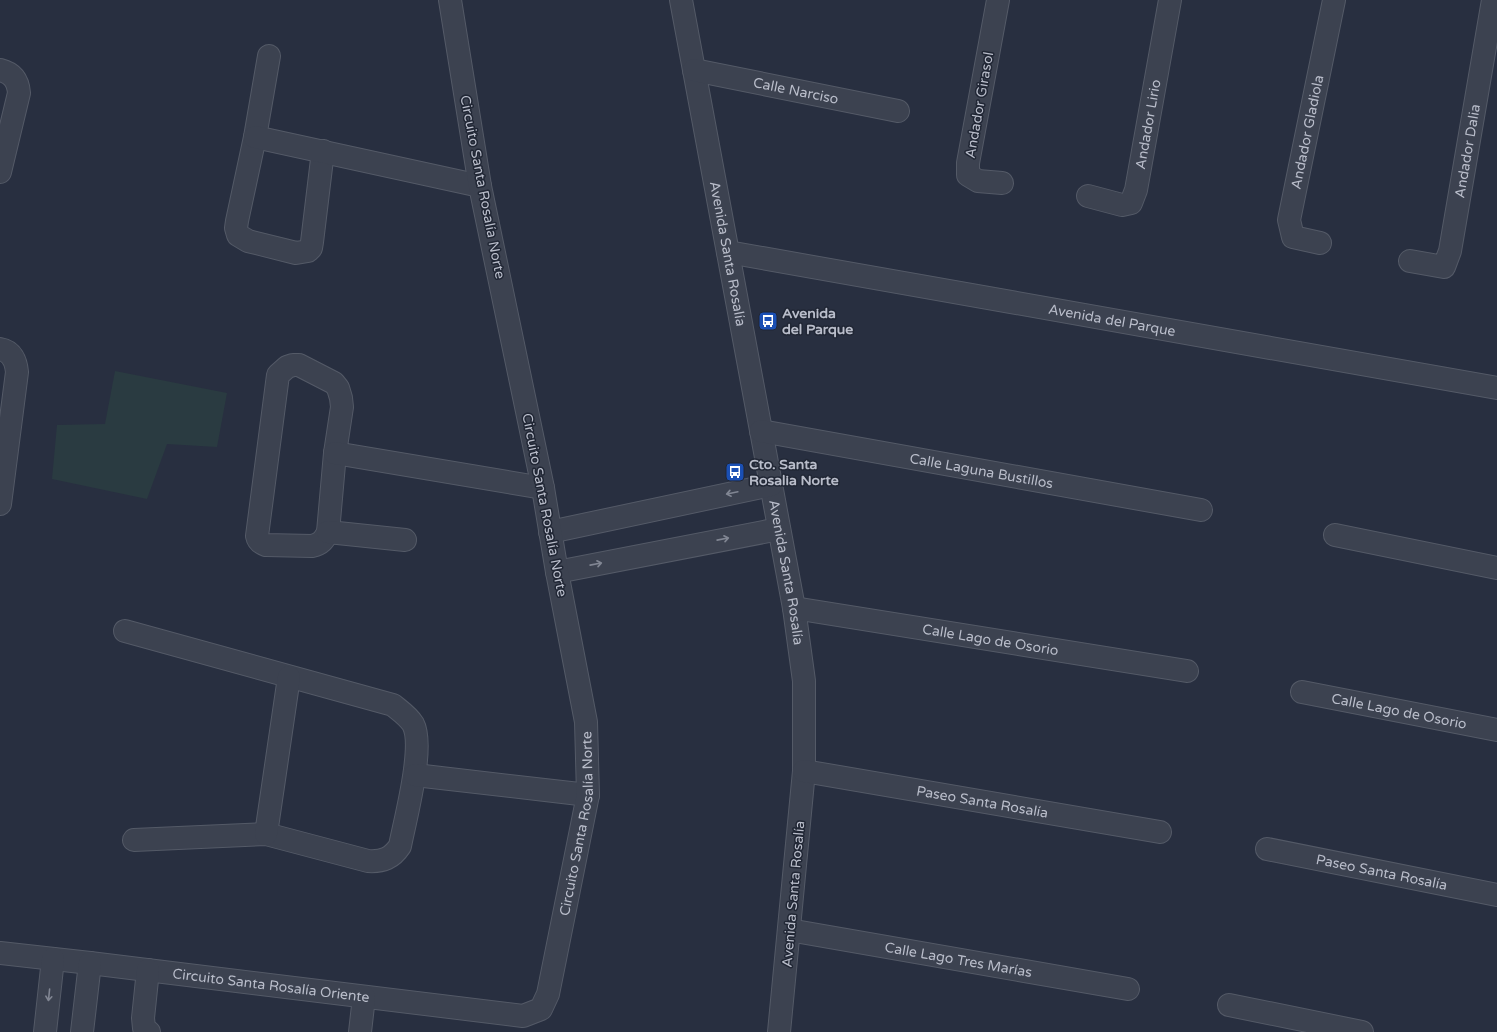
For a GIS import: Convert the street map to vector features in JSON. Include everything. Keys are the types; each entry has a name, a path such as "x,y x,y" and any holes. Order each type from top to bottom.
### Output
{"street":[{"name":"Circuito Santa Rosalía Norte","path":"450,0 480,186 544,488 557,572 586,722 588,795 548,994 541,1009"},
{"name":"Avenida Santa Rosalía","path":"681,0 794,608 804,681 804,771 779,1032"},
{"name":"Andador Girasol","path":"998,0 968,163 968,175 978,181 1002,183"},
{"name":"Andador Lirio","path":"1088,196 1122,206 1131,203 1136,190 1170,0"},
{"name":"Andador Gladiola","path":"1320,243 1293,237 1290,220 1334,0"},
{"name":"Andador Dalia","path":"1410,261 1444,267 1450,251 1493,0"},
{"path":"270,56 237,221 236,228 238,234 248,241 296,253 308,251 311,248 312,242 323,151"},
{"path":"0,70 9,73 15,78 19,86 19,92 0,172"},
{"name":"Calle Narciso","path":"694,70 898,110"},
{"path":"255,137 480,186"},
{"name":"Avenida del Parque","path":"728,252 1497,388"},
{"path":"0,349 10,353 14,359 17,372 0,504"},
{"path":"300,365 328,379 338,388 342,407 334,453 328,532 325,539 318,545 312,546 262,544 258,540 257,536 278,375 287,367 300,365"},
{"name":"Calle Laguna Bustillos","path":"761,431 1201,510"},
{"path":"334,453 544,488"},
{"path":"550,532 770,485"},
{"path":"557,572 779,528"},
{"path":"328,532 405,540"},
{"path":"1336,535 1497,568"},
{"name":"Calle Lago de Osorio","path":"794,608 1187,671"},
{"path":"125,631 393,705 413,724 416,739 415,776 400,846 395,853 387,859 378,862 368,861 266,834 134,840"},
{"path":"266,834 289,677"},
{"name":"Calle Lago de Osorio","path":"1302,692 1497,730"},
{"name":"Paseo Santa Rosalía","path":"804,771 1160,832"},
{"path":"415,776 588,795"},
{"name":"Paseo Santa Rosalía","path":"1267,849 1497,895"},
{"name":"Calle Lago Tres Marías","path":"789,930 1128,989"},
{"name":"Circuito Santa Rosalía Oriente","path":"0,953 90,962 523,1016 541,1009"},
{"path":"44,1032 53,959"},
{"path":"82,1032 90,962"},
{"path":"148,970 142,1018 144,1028 149,1032"},
{"path":"360,1032 364,996"},
{"path":"1229,1005 1362,1032"}],"shaded area":[{"path":"115,371 227,393 217,447 167,444 147,499 52,479 57,425 105,424"}],"place":[{"name":"Avenida del Parque","path":"768,321"},
{"name":"Cto. Santa Rosalia Norte","path":"735,472"}]}
